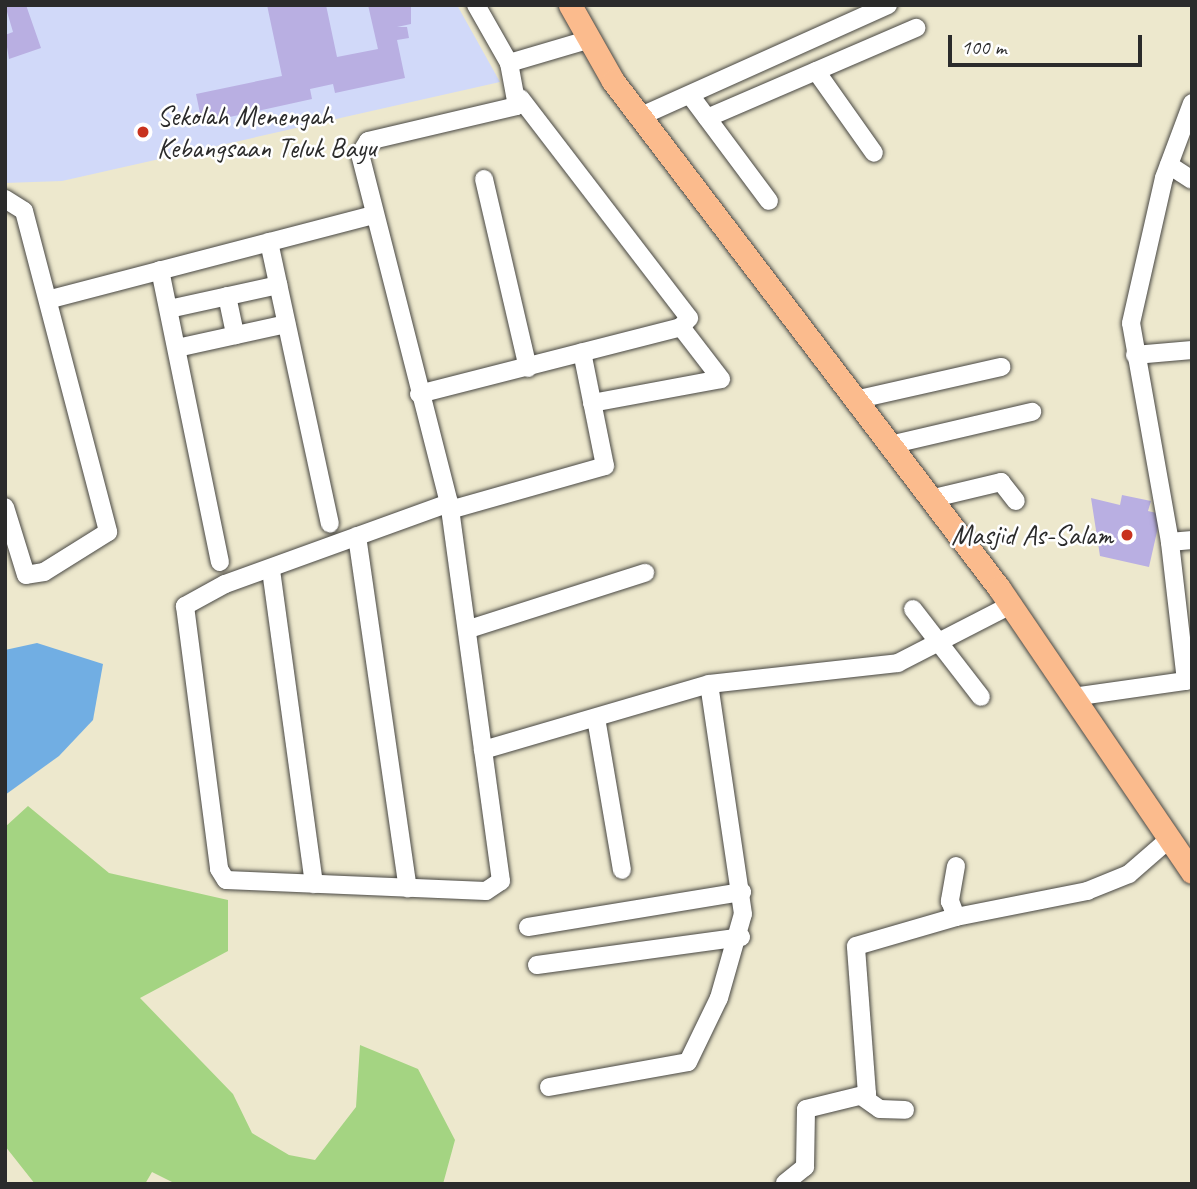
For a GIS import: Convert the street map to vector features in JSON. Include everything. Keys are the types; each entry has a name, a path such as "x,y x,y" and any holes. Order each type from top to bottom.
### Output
{"main road":[{"path":"570,5 587,40 639,117 934,498 1011,605 1167,841 1192,872"}],"street":[{"path":"476,5 526,58"},
{"path":"639,117 888,5"},
{"path":"707,118 916,28"},
{"path":"526,58 587,40"},
{"path":"526,58 520,98 510,110 368,141 360,154 373,215 449,507 469,629 501,881 486,891 314,884 221,875 183,613 193,598 357,536 449,507 605,466 582,352"},
{"path":"816,71 874,153"},
{"path":"690,94 769,201"},
{"path":"419,394 681,327 688,318 520,98"},
{"path":"1073,697 1185,681 1185,625 1135,355 1134,294 1169,165 1192,103"},
{"path":"1169,165 1192,180"},
{"path":"484,179 528,368"},
{"path":"5,199 24,211 51,299 108,533 44,572 26,575 5,506"},
{"path":"51,299 373,215"},
{"path":"269,242 330,523"},
{"path":"160,270 220,562"},
{"path":"169,309 278,285"},
{"path":"227,296 235,335"},
{"path":"177,348 286,324"},
{"path":"592,403 721,379 681,327"},
{"path":"1135,355 1192,350"},
{"path":"859,399 1001,367"},
{"path":"894,444 1032,412"},
{"path":"934,498 1001,482 1016,501"},
{"path":"357,536 408,888"},
{"path":"1170,542 1192,540"},
{"path":"271,570 314,884"},
{"path":"469,629 645,573"},
{"path":"483,750 709,684 898,663 940,646 1011,605"},
{"path":"913,609 981,697"},
{"path":"549,1087 688,1062 741,937 742,892 709,684"},
{"path":"596,718 622,870"},
{"path":"864,1098 856,946 956,917 1110,883 1167,841"},
{"path":"956,866 950,901 956,917"},
{"path":"528,927 742,892"},
{"path":"537,965 741,937"},
{"path":"785,1183 805,1167 806,1109 864,1098 880,1110 905,1110"}],"shaded area":[{"name":"Sekolah Menengah Kebangsaan Teluk Bayu","path":"5,5 457,5 500,82 62,181 5,183"}],"green space":[{"path":"28,806 109,873 228,900 228,951 140,998 233,1094 252,1133 289,1155 315,1160 356,1107 360,1045 418,1069 455,1140 443,1184 176,1184 152,1172 145,1184 35,1184 5,1146 5,827"}],"water":[{"path":"37,643 103,664 93,720 59,756 5,795 5,650"}],"building":[{"path":"5,5 26,5 41,48 9,59 5,35 13,32"},
{"path":"267,5 326,5 337,57 378,49 368,5 411,5 411,24 397,27 407,27 409,38 397,40 405,78 335,93 333,84 310,89 312,99 202,123 196,94 282,76"},
{"name":"Masjid As-Salam","path":"1122,495 1151,501 1148,511 1161,514 1149,567 1100,556 1091,498 1120,505"}],"place":[{"name":"Sekolah Menengah Kebangsaan Teluk Bayu","path":"143,132"},
{"name":"Masjid As-Salam","path":"1127,535"}]}
